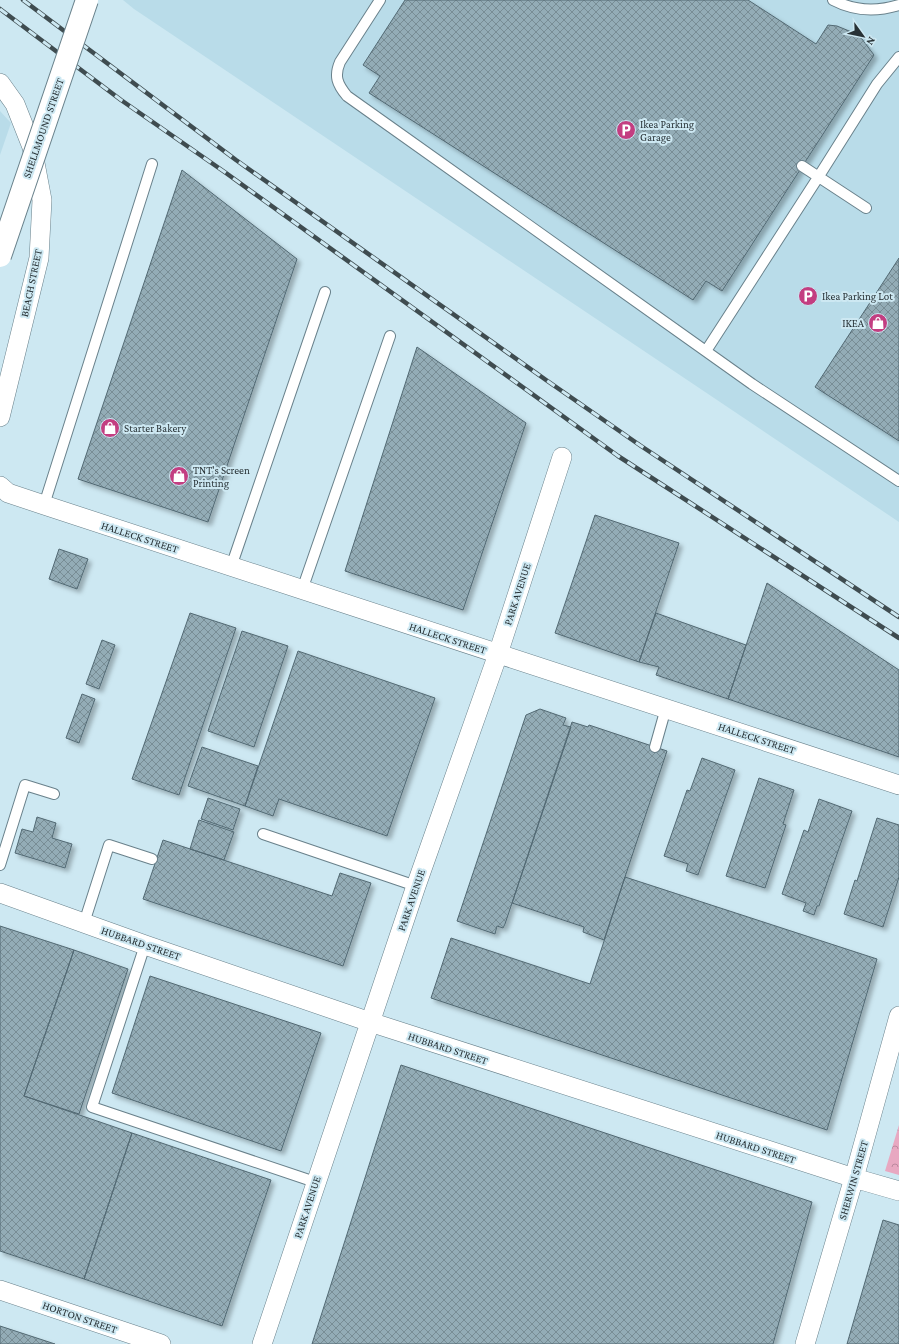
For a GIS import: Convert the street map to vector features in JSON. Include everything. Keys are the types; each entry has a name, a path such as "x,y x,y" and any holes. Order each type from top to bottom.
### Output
{"main road":[{"name":"SHELLMOUND STREET","path":"0,256 87,0"}],"street":[{"name":"BEACH STREET","path":"0,83 15,104 32,147 42,200 39,258 0,417"},
{"name":"PARK AVENUE","path":"262,1344 315,1182 416,886 498,654 562,457"},
{"name":"HALLECK STREET","path":"0,486 8,493 44,505 899,785"},
{"name":"HUBBARD STREET","path":"0,893 145,945 370,1022 854,1178 899,1191"},
{"name":"SHERWIN STREET","path":"805,1344 854,1178 899,1016"},
{"name":"HORTON STREET","path":"0,1290 161,1344"}],"lane":[{"path":"380,0 336,70 337,80 341,89 347,96 752,384 899,481"},
{"path":"833,0 842,5 857,9 875,10 899,5"},
{"path":"706,351 877,84 899,57"},
{"path":"44,505 152,164"},
{"path":"802,166 866,208"},
{"path":"231,567 325,292"},
{"path":"302,590 390,336"},
{"path":"655,747 666,708"},
{"path":"0,865 25,785 54,794"},
{"path":"263,834 416,886"},
{"path":"84,923 109,845 152,859"},
{"path":"145,945 92,1107 315,1182"}],"shaded area":[{"path":"123,0 899,0 899,522 134,9"},
{"path":"0,111 11,123 0,155"}],"green space":[{"path":"899,1125 899,1175 885,1171"}],"building":[{"name":"Ikea Parking Garage","path":"405,0 748,0 816,44 828,25 837,26 854,33 862,39 874,55 722,291 706,281 693,300 369,93 380,76 363,65"},
{"path":"182,170 297,259 208,522 78,479"},
{"name":"IKEA","path":"899,258 899,441 815,387"},
{"path":"417,347 526,423 463,610 345,571"},
{"path":"595,515 679,543 639,662 555,633"},
{"path":"59,549 88,559 77,589 49,579"},
{"path":"767,583 899,670 899,757 728,699"},
{"path":"190,613 236,628 179,795 132,779"},
{"path":"656,613 746,645 728,699 656,675 659,667 639,662"},
{"path":"242,631 288,646 254,747 208,731"},
{"path":"102,640 115,645 99,689 86,684"},
{"path":"298,651 435,698 387,836 279,799 273,816 245,806"},
{"path":"82,694 95,699 79,743 66,738"},
{"path":"540,709 566,718 563,725 571,727 505,924 503,928 497,926 495,934 457,921 526,715"},
{"path":"572,722 588,727 589,725 667,751 604,940 583,932 584,927 512,903"},
{"path":"202,747 258,766 245,806 188,786"},
{"path":"702,758 735,770 698,875 686,871 688,864 664,856 687,790 690,791"},
{"path":"759,778 794,790 783,824 786,825 765,888 726,876"},
{"path":"208,798 240,809 233,830 201,819"},
{"path":"819,799 852,811 819,906 817,906 814,915 803,911 806,903 782,894 804,830 808,832"},
{"path":"37,817 56,823 52,838 72,844 65,868 15,853 22,829 33,832"},
{"path":"877,818 899,825 899,877 883,927 844,914 855,880 857,881"},
{"path":"199,820 234,832 224,860 190,849"},
{"path":"163,840 332,896 340,873 371,883 343,966 143,899"},
{"path":"625,877 877,959 827,1130 431,998 451,938 590,984"},
{"path":"0,926 74,950 24,1096 132,1133 84,1279 0,1251"},
{"path":"74,950 128,969 79,1114 24,1096"},
{"path":"150,976 321,1033 281,1151 112,1093"},
{"path":"401,1065 812,1202 773,1344 312,1344"},
{"path":"132,1133 271,1180 222,1326 84,1279"},
{"path":"883,1220 899,1225 899,1344 847,1344"},
{"path":"0,1326 55,1344 0,1344"}],"railway":[{"path":"23,0 236,160 546,380 641,446 899,617"},
{"path":"0,9 121,100 226,173 618,456 899,638"}],"place":[{"name":"Ikea Parking Garage","path":"626,130"},
{"name":"Ikea Parking Lot","path":"808,296"},
{"name":"IKEA","path":"878,323"},
{"name":"Starter Bakery","path":"110,428"},
{"name":"TNT's Screen Printing","path":"179,476"}]}
